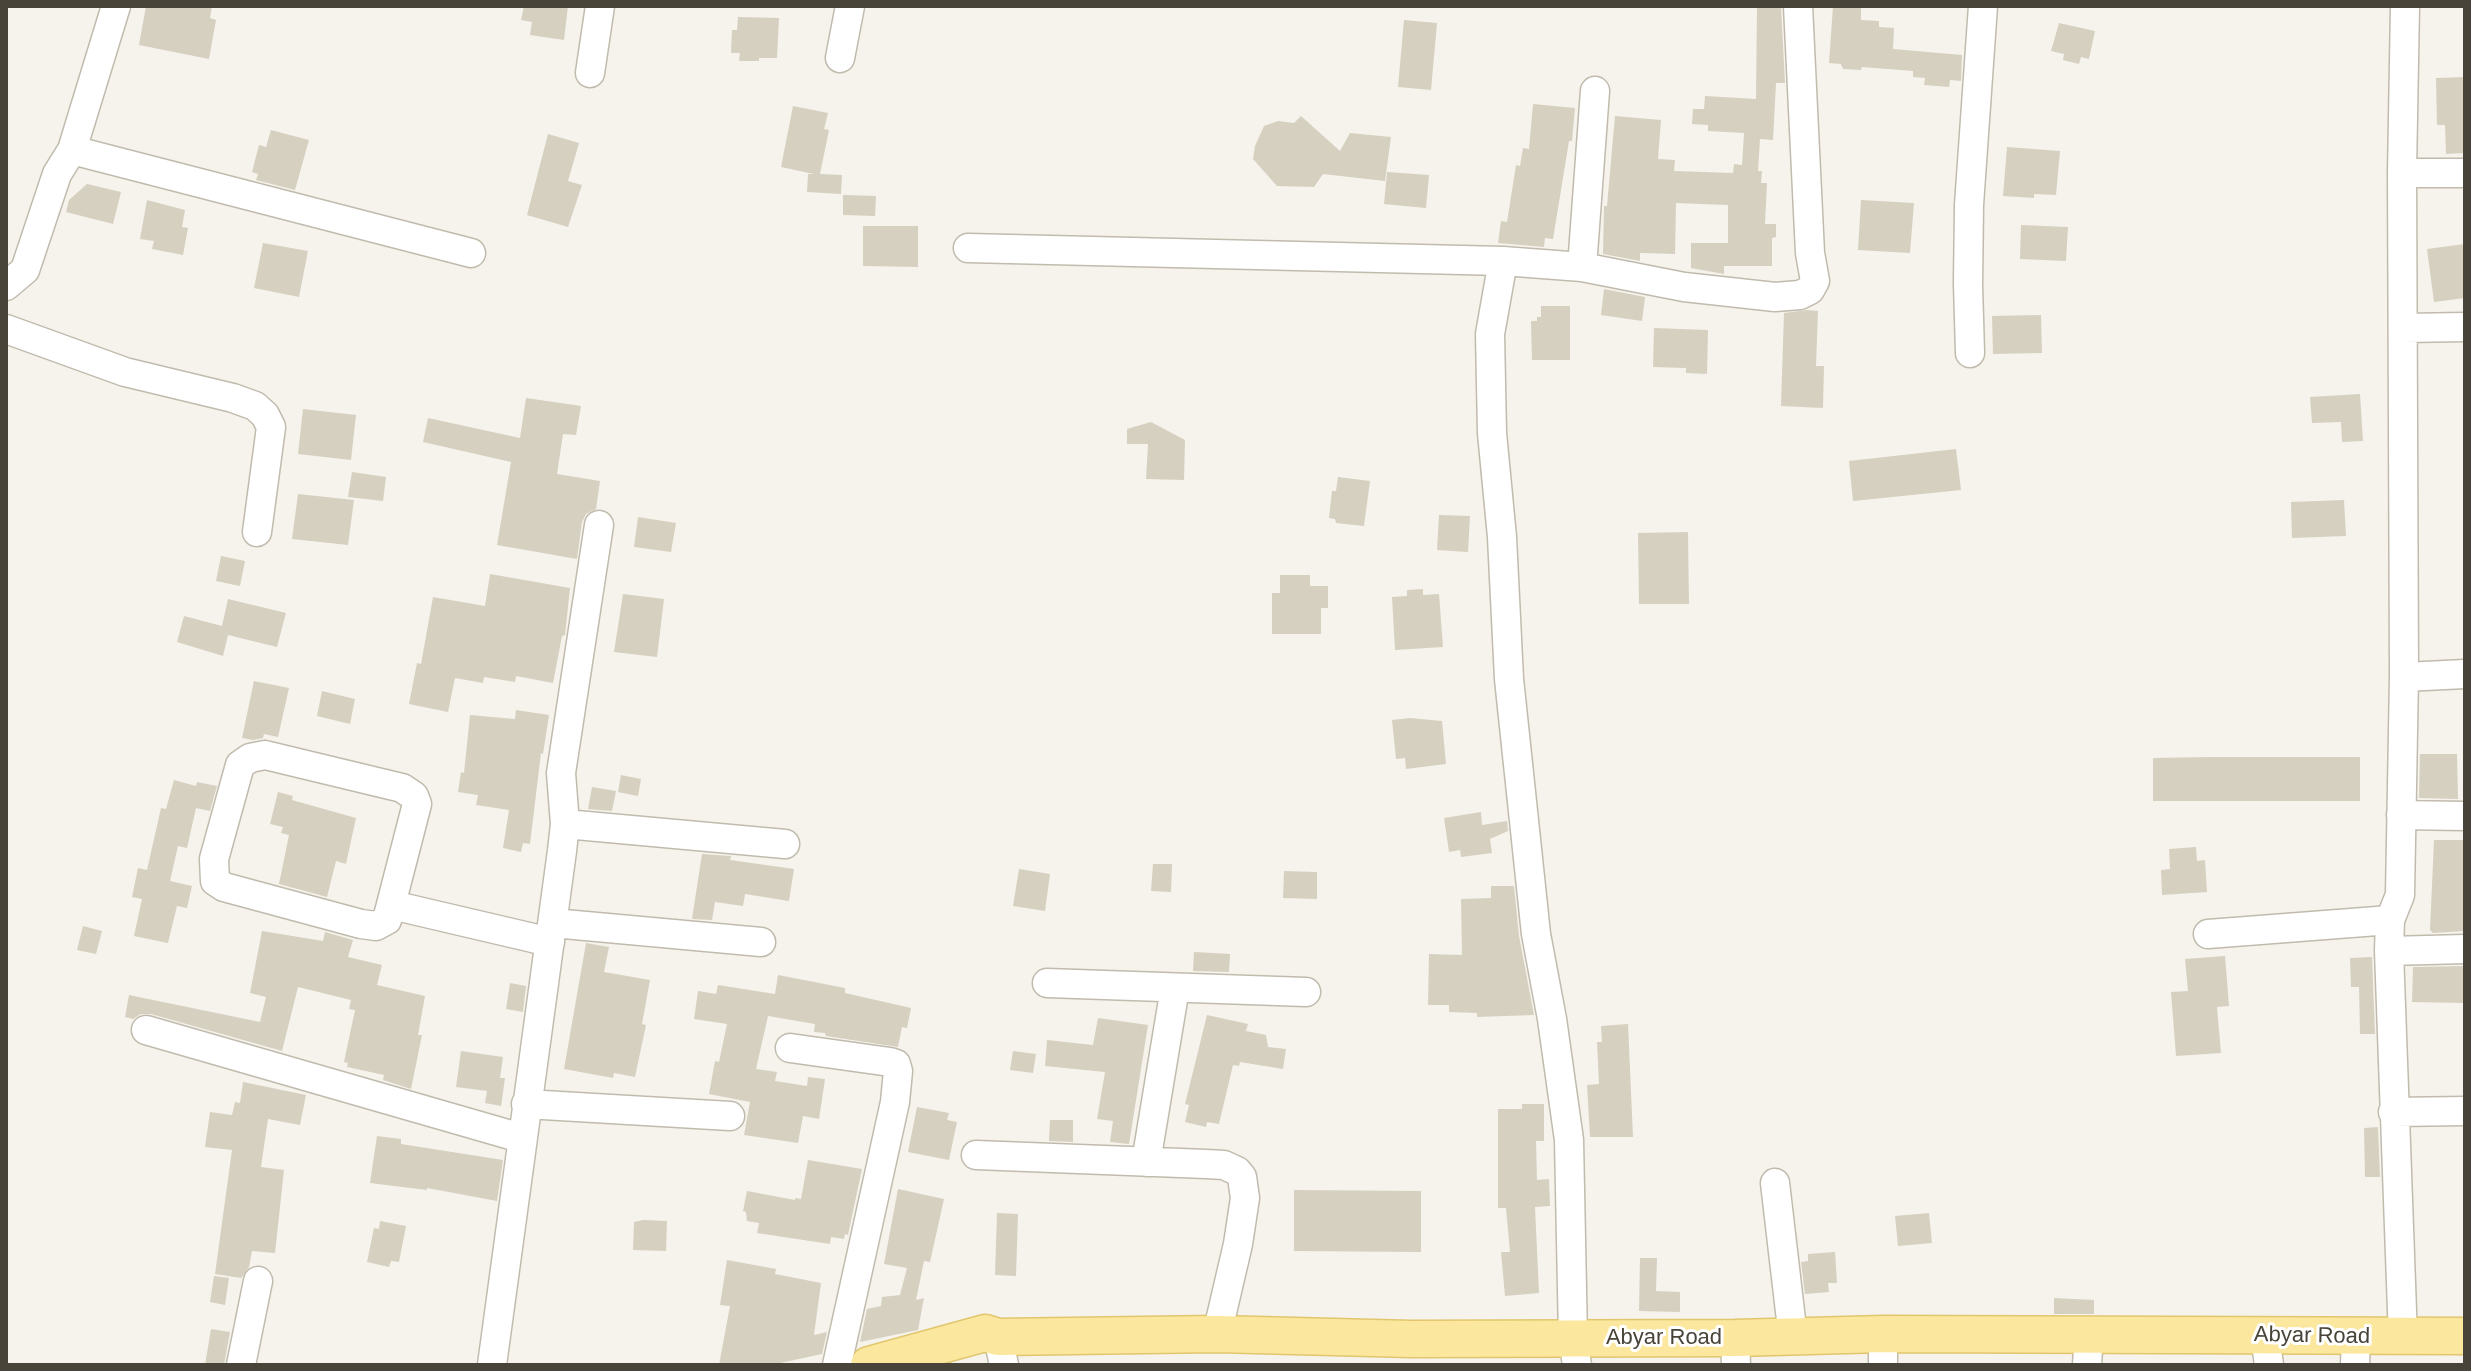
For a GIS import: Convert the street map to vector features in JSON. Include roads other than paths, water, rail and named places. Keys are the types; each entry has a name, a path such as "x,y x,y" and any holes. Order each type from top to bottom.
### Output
{"main road":[{"name":"Abyar Road","path":"869,1365 985,1333 1001,1351 1217,1334 1411,1339 1575,1352 1736,1352 1793,1337 1883,1350 2356,1351 2403,1338 2465,1336"}],"street":[{"path":"6,286 25,270 57,174 72,150 116,6"},
{"path":"590,73 600,6"},
{"path":"840,58 850,6"},
{"path":"968,248 1503,261 1582,267 1684,287 1775,297 1800,295 1810,290 1815,281 1810,253 1798,6"},
{"path":"1970,353 1969,205 1983,6"},
{"path":"2403,1338 2389,951 2390,920 2400,895 2404,677 2402,173 2405,6"},
{"path":"1582,267 1595,91"},
{"path":"72,150 471,253"},
{"path":"2402,173 2465,173"},
{"path":"1503,261 1490,334 1492,433 1502,537 1509,679 1533,905 1569,1140 1575,1352"},
{"path":"2404,328 2465,327"},
{"path":"6,329 125,372 255,406 265,415 271,427 257,532"},
{"path":"492,1365 565,824 561,773 599,525"},
{"path":"2404,677 2465,674"},
{"path":"265,755 410,791 417,804 392,905 387,920 376,926 361,924 224,887 215,881 214,859 240,765 250,758 265,755"},
{"path":"2401,815 2465,816"},
{"path":"565,824 785,844"},
{"path":"392,905 552,932 761,942"},
{"path":"2208,934 2390,920"},
{"path":"2389,951 2465,949"},
{"path":"1047,983 1306,992"},
{"path":"1146,1162 1175,988"},
{"path":"146,1030 521,1138"},
{"path":"790,1048 890,1062 896,1064 898,1071 895,1102 837,1365"},
{"path":"526,1104 730,1116"},
{"path":"2393,1112 2465,1111"},
{"path":"976,1155 1224,1165 1242,1177 1245,1198 1217,1334"},
{"path":"1775,1183 1793,1337"},
{"path":"241,1365 258,1281"}]}
